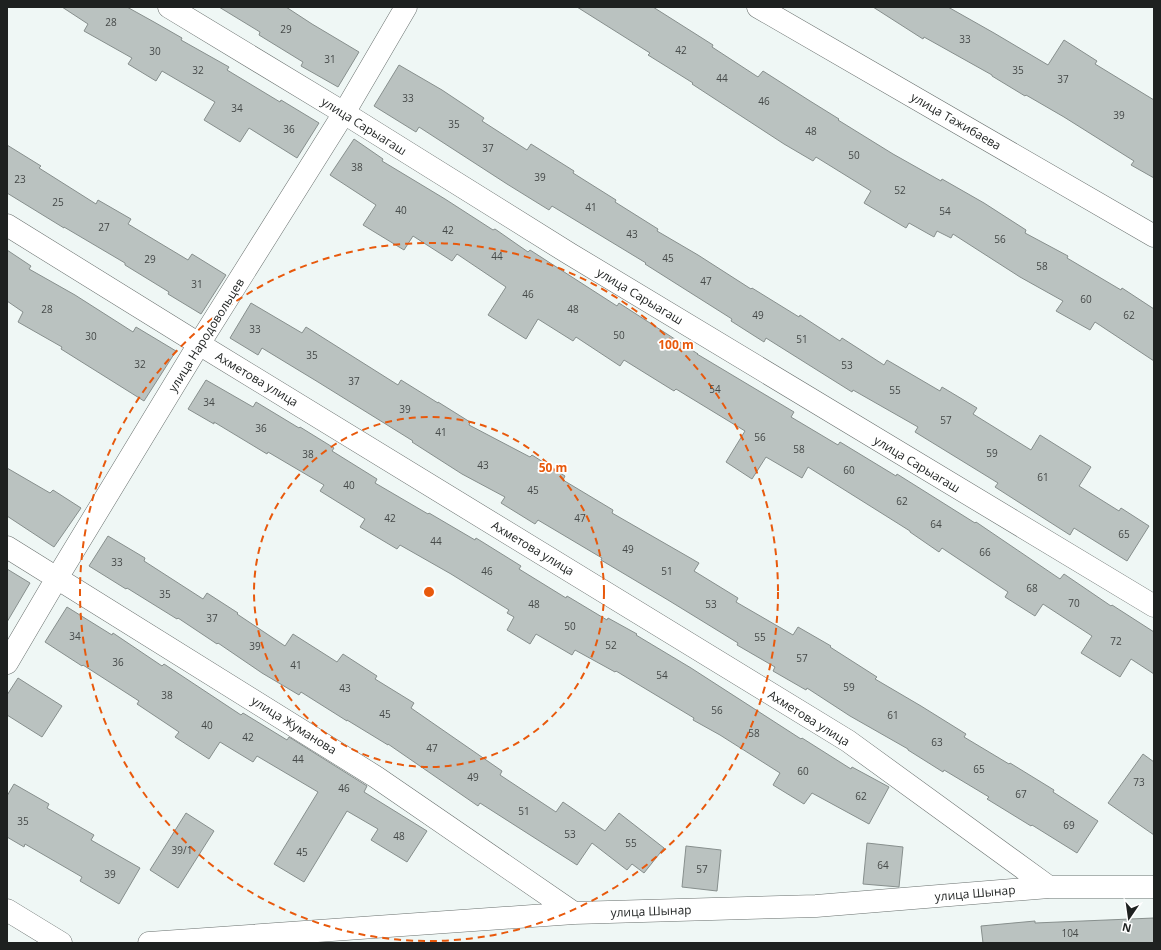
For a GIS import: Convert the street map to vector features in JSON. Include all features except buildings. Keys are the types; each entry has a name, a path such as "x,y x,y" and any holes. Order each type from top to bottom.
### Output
{"street":[{"name":"улица Сарыагаш","path":"169,7 344,113 576,258 1154,606"},
{"name":"улица Народовольцев","path":"7,664 57,578 199,344 344,113 406,7"},
{"name":"улица Тажибаева","path":"758,7 1154,236"},
{"name":"Ахметова улица","path":"7,225 848,741 1049,886"},
{"name":"улица Жуманова","path":"7,547 376,777 574,913"},
{"name":"улица Шынар","path":"149,943 574,913 816,906 1049,886 1154,887"},
{"path":"7,910 61,943"}]}
